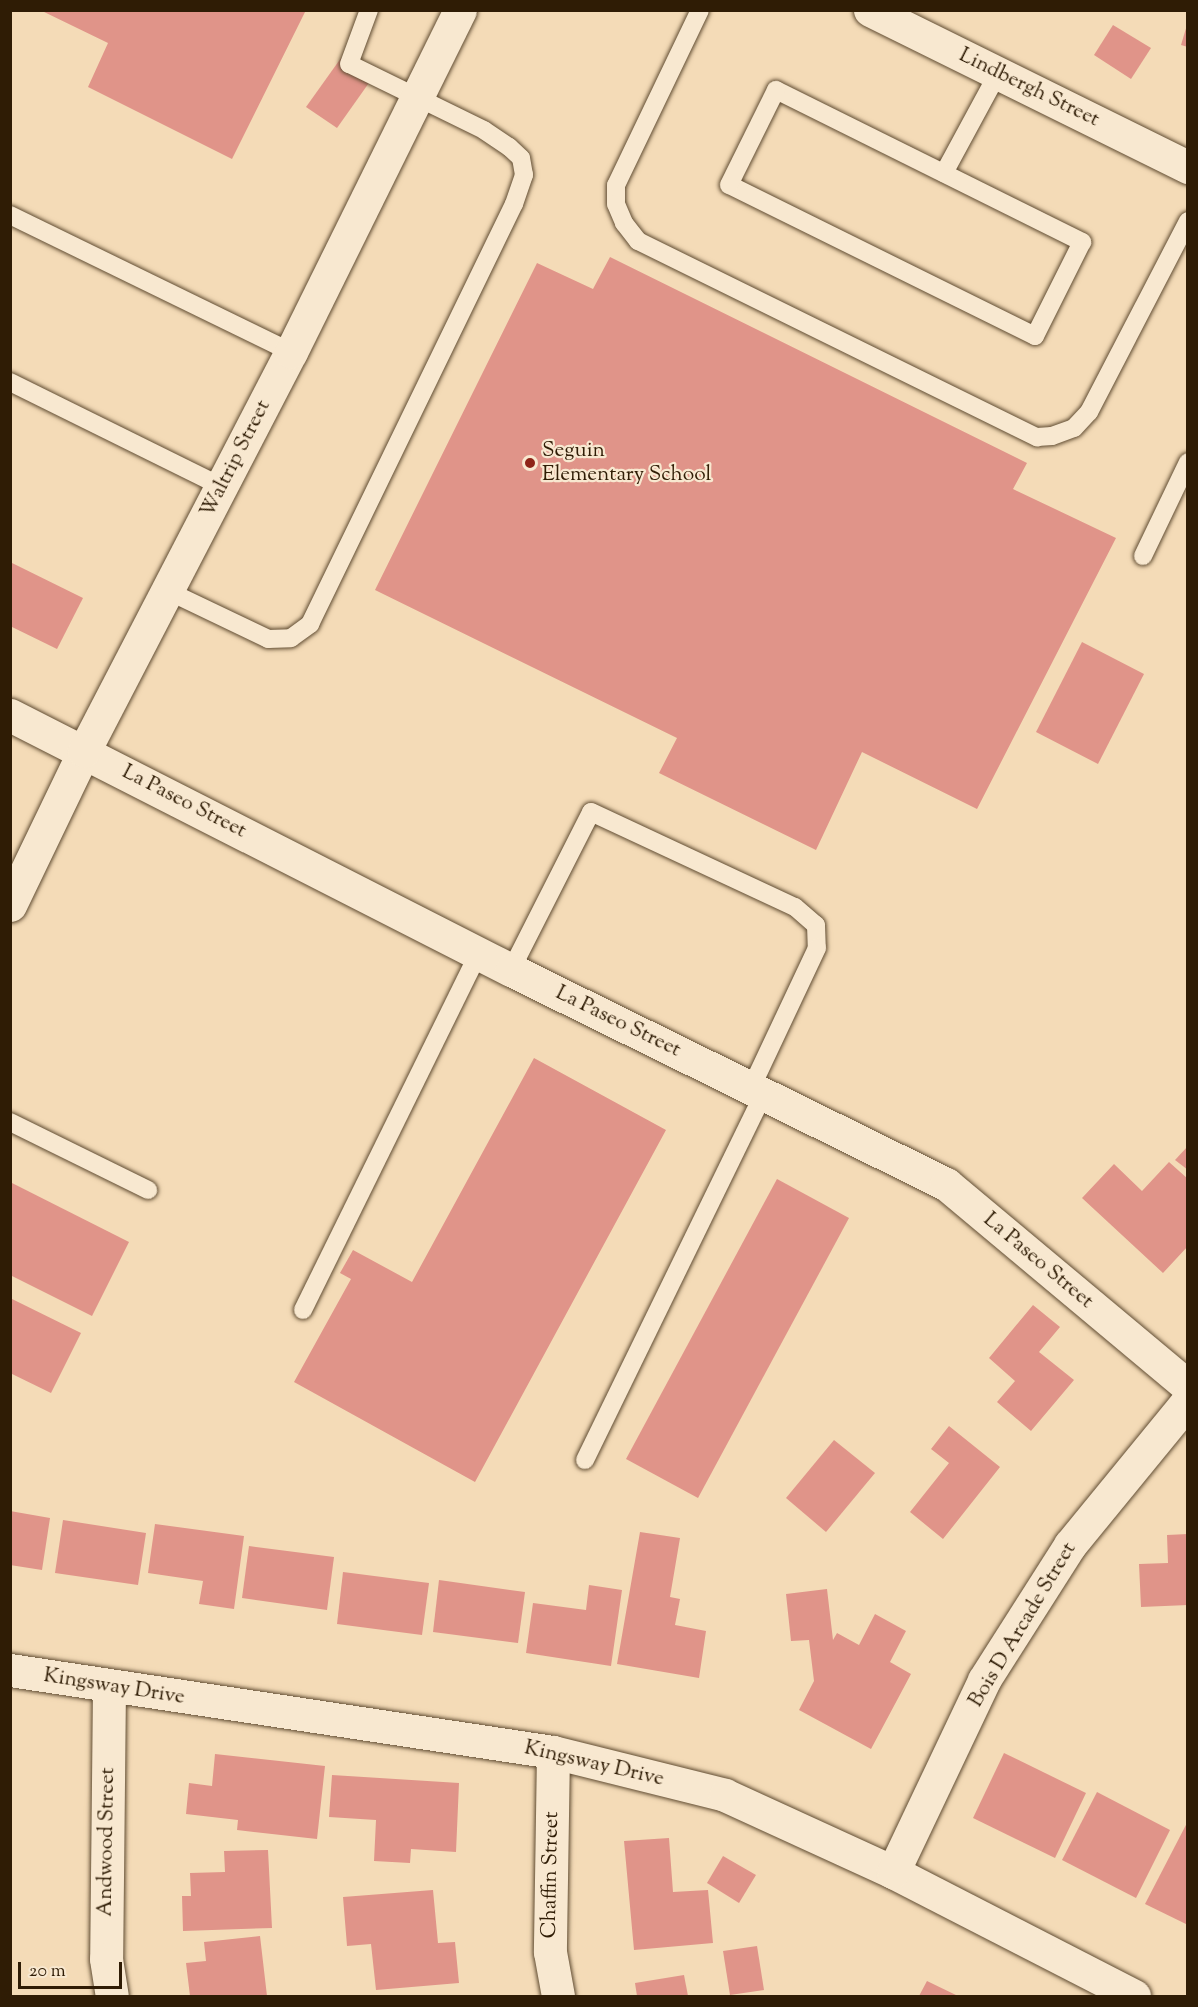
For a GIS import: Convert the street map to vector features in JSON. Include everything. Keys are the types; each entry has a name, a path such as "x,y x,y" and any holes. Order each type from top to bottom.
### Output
{"street":[{"name":"Waltrip Street","path":"10,905 84,751 291,352 460,10"},
{"name":"Lindbergh Street","path":"870,10 1188,167"},
{"name":"La Paseo Street","path":"10,715 511,970 946,1184 1188,1386"},
{"name":"Bois D Arcade Street","path":"893,1872 984,1680 1070,1545 1188,1401"},
{"name":"Kingsway Drive","path":"10,1670 109,1687 553,1752 725,1795 893,1872 1134,1996"},
{"name":"Andwood Street","path":"109,1687 106,1959 112,1996"},
{"name":"Chaffin Street","path":"553,1752 550,1952 558,1996"}],"lane":[{"path":"168,591 268,639 291,638 310,624 514,204 524,175 521,158 510,147 484,130 417,95 349,64 369,10"},
{"path":"700,10 616,184 616,204 624,223 638,241 1037,437 1052,436 1074,428 1089,412 1188,221"},
{"path":"944,173 998,73"},
{"path":"776,90 944,173 1082,242 1035,336 729,185 776,90"},
{"path":"10,215 291,352"},
{"path":"10,382 222,487"},
{"path":"1143,556 1188,462"},
{"path":"511,970 591,812 795,907 816,925 817,948 757,1091 585,1460"},
{"path":"303,1310 479,953"},
{"path":"10,1122 147,1190"}],"building":[{"path":"40,10 306,10 232,159 88,87 108,43"},
{"path":"1113,25 1151,48 1131,79 1094,55"},
{"path":"1188,25 1188,47 1181,45"},
{"path":"341,58 371,80 337,128 306,107"},
{"path":"610,257 1027,463 1013,489 1116,538 977,809 862,752 816,850 659,773 677,738 375,590 537,263 593,289"},
{"path":"10,562 83,598 57,649 10,626"},
{"path":"1082,642 1144,674 1098,764 1036,732"},
{"path":"534,1058 666,1130 475,1482 294,1382 351,1279 340,1273 353,1250 412,1282"},
{"path":"1188,1146 1188,1170 1175,1160"},
{"path":"1169,1162 1188,1179 1188,1246 1163,1273 1082,1198 1114,1164 1142,1191"},
{"path":"777,1179 849,1218 698,1498 626,1459"},
{"path":"10,1182 129,1242 92,1316 10,1275"},
{"path":"10,1298 81,1333 51,1393 10,1373"},
{"path":"1033,1305 1060,1327 1039,1352 1074,1380 1031,1431 997,1402 1015,1381 989,1358"},
{"path":"949,1426 1000,1467 943,1539 910,1512 949,1463 931,1449"},
{"path":"834,1440 875,1473 826,1532 786,1498"},
{"path":"10,1511 50,1518 42,1570 10,1565"},
{"path":"63,1520 146,1533 138,1585 55,1573"},
{"path":"155,1524 244,1536 234,1609 199,1604 203,1581 148,1573"},
{"path":"640,1532 680,1538 670,1597 680,1599 675,1625 706,1631 699,1678 617,1664"},
{"path":"1188,1534 1188,1605 1141,1607 1139,1564 1168,1563 1167,1535"},
{"path":"249,1546 334,1557 327,1610 242,1598"},
{"path":"343,1572 429,1583 422,1635 337,1624"},
{"path":"439,1580 525,1592 518,1643 433,1632"},
{"path":"589,1585 622,1590 611,1666 526,1653 533,1603 586,1610"},
{"path":"827,1589 833,1640 837,1633 859,1645 875,1614 906,1631 890,1662 911,1674 871,1749 799,1710 814,1681 809,1640 791,1641 786,1594"},
{"path":"1004,1753 1086,1793 1055,1858 973,1818"},
{"path":"215,1754 325,1766 317,1839 237,1830 238,1820 186,1814 189,1783 212,1786"},
{"path":"332,1775 459,1783 456,1852 411,1849 410,1863 374,1861 376,1820 329,1817"},
{"path":"1097,1792 1170,1830 1136,1898 1062,1860"},
{"path":"1188,1821 1188,1925 1145,1904"},
{"path":"669,1838 673,1892 708,1890 713,1943 634,1950 624,1841"},
{"path":"268,1850 272,1928 183,1931 182,1896 191,1896 190,1873 225,1872 224,1851"},
{"path":"723,1856 756,1875 739,1903 707,1883"},
{"path":"433,1890 438,1943 455,1942 459,1983 376,1990 371,1944 347,1946 343,1897"},
{"path":"260,1936 267,1996 190,1996 186,1963 206,1961 204,1942"},
{"path":"757,1946 764,1990 730,1995 723,1951"},
{"path":"684,1975 688,1996 637,1996 635,1983"},
{"path":"927,1981 958,1996 919,1996"}],"place":[{"name":"Seguin Elementary School","path":"530,463"}]}
